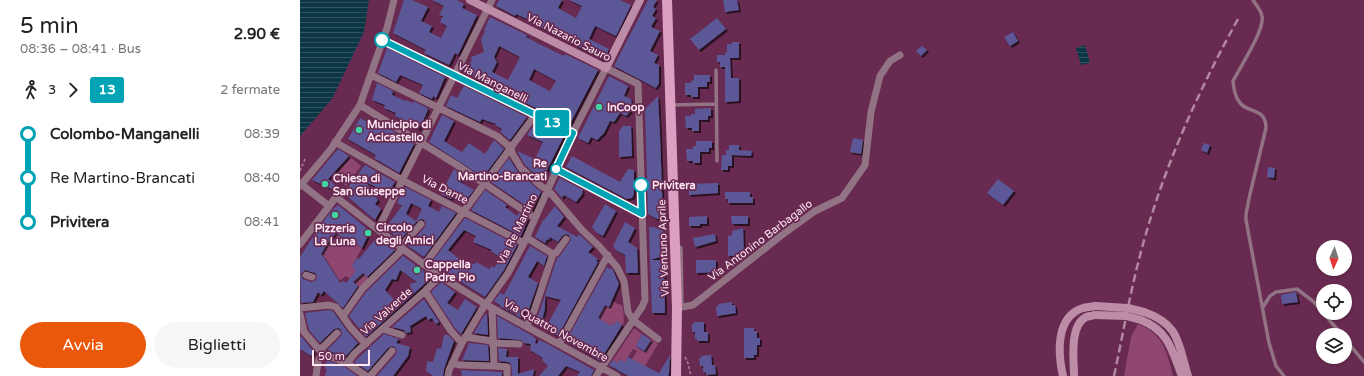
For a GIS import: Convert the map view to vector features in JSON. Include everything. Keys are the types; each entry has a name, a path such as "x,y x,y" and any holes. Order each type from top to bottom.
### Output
{"main road":[{"name":"Via Nazario Sauro","path":"470,0 606,68"},
{"name":"Via Ventuno Aprile","path":"667,0 675,243 680,307 676,376"},
{"name":"Via Re Martino","path":"606,68 637,1"},
{"path":"1063,376 1060,345 1063,327 1068,318 1074,313 1082,308 1096,306 1117,307 1142,316 1159,329 1172,347 1182,376"},
{"path":"1074,376 1076,331 1082,320 1095,315 1155,316 1162,320 1173,330 1181,346 1188,376"}],"street":[{"path":"300,244 303,234 331,204 301,185 331,149 360,105 371,75 394,0"},
{"path":"378,229 492,0"},
{"name":"Via Manganelli","path":"382,40 573,133"},
{"name":"Via Antonino Barbagallo","path":"680,307 693,305 782,235 815,212 842,198 865,164 871,112 880,76 890,61 900,55"},
{"name":"Via Nazario Sauro","path":"606,68 638,84 642,214"},
{"name":"Via Re Martino","path":"448,376 452,363 463,340 488,306 508,273 525,240 556,169 606,68"},
{"path":"371,75 497,136 511,148 512,153 521,168 548,190 582,230 608,255 617,267 624,281 628,312 633,320 658,339"},
{"path":"360,105 421,142 535,218"},
{"path":"424,265 535,115"},
{"name":"Via Dante","path":"335,142 402,180 553,254"},
{"path":"556,169 642,214 645,300 642,307 596,376"},
{"name":"Via Quattro Novembre","path":"331,204 336,197 401,248 440,276 488,306 617,376"},
{"path":"343,316 362,290 421,224"},
{"path":"527,326 553,254 566,239"},
{"path":"559,344 608,255"},
{"name":"Via Valverde","path":"347,363 355,353 440,276"},
{"path":"425,291 451,331 463,340 519,344"},
{"path":"300,308 329,305 336,307 351,328 366,344"},
{"path":"488,306 494,366"},
{"path":"300,314 304,332 321,352 347,363 366,376"},
{"path":"383,329 402,335"},
{"path":"316,376 321,352 336,333"},
{"path":"370,376 392,351"},
{"path":"452,363 458,365 507,367 507,376"}],"lane":[{"path":"1253,0 1262,15 1260,31 1233,81 1237,98 1242,105 1259,112 1266,122 1266,128 1246,214 1266,334 1276,366 1284,376"},
{"path":"716,70 717,161"},
{"path":"671,105 716,104"},
{"path":"1262,307 1270,296 1276,292 1297,289 1314,302 1336,328"},
{"path":"1352,347 1364,362"}],"path":[{"path":"300,171 305,159"},
{"path":"682,353 688,363 691,376"}],"shaded area":[{"path":"350,157 361,166 346,186 334,177"},
{"path":"332,230 345,239 348,237 362,248 352,266 355,269 358,265 357,278 363,273 370,279 361,288 346,276 335,284 332,277 335,274 332,270 327,274 322,265 327,260 317,250 326,247 328,243 324,239"},
{"path":"612,301 623,306 624,322 622,325 617,321 615,325 612,323 611,326 601,320 592,320 605,305 609,307"},
{"path":"1138,324 1153,333 1163,344 1169,359 1173,376 1124,376 1131,337"},
{"path":"634,328 642,334 636,346 643,351 651,339 658,344 642,371 631,361 637,351 633,349 625,362 620,359 618,363 613,360"}],"water":[{"path":"300,0 369,0 364,32 332,99 300,136"},
{"path":"1085,45 1090,63 1081,65 1076,48"}],"building":[{"path":"404,0 412,0 428,7 421,21 432,26 429,32 441,38 447,26 440,22 443,16 439,15 444,6 432,0 457,0 464,4 462,8 477,15 458,55 455,53 449,65 424,53 426,50 393,33"},
{"path":"499,0 562,0 558,8 576,18 582,6 569,0 620,0 631,5 616,36 595,26 589,39 609,49 604,60 535,25 536,23 516,14 515,16 496,6"},
{"path":"648,0 657,0 653,7 656,9 652,16 656,18 651,27 660,31 650,51 658,55 654,63 659,65 659,83 656,88 614,66"},
{"path":"723,0 737,0 739,10 725,12"},
{"path":"490,17 527,35 526,37 537,43 564,56 565,54 598,70 570,124 539,107 538,109 474,79 472,72 468,74 465,68 471,66 471,57 484,52 481,40 485,31 484,30","holes":["499,46 520,57 508,80 492,72 497,62 494,57","534,69 556,81 550,91 529,80"]},
{"path":"717,18 726,29 699,50 690,39"},
{"path":"1013,32 1018,41 1010,46 1004,37"},
{"path":"732,42 739,42 739,58 730,58 731,78 739,78 739,101 725,102 725,67 720,67 720,62 717,62 717,55 725,55 725,53 727,53 727,44 732,44"},
{"path":"922,46 927,50 921,56 916,51"},
{"path":"387,48 445,77 436,98 433,96 432,99 419,93 423,85 400,75 396,82 378,73"},
{"path":"694,75 710,75 710,82 707,82 707,87 698,87 698,97 685,95 685,83 691,83 691,81 694,80"},
{"path":"609,76 628,86 624,96 631,99 632,110 626,116 620,113 614,122 610,121 604,133 597,140 591,137 588,143 578,138"},
{"path":"377,83 393,91 392,95 405,101 406,100 413,103 414,101 427,108 428,110 419,129 395,116 396,113 384,108 385,105 372,100"},
{"path":"464,86 527,117 510,140 500,132 502,129 495,125 496,124 482,119 480,122 446,106 451,95 457,98"},
{"path":"658,96 663,219 657,219 648,214 645,109"},
{"path":"711,108 711,116 708,116 708,120 699,120 699,131 692,131 692,128 686,128 685,116 695,114 695,109"},
{"path":"442,115 454,121 444,141 458,150 462,152 469,143 485,154 494,140 504,149 483,177 429,142"},
{"path":"360,118 382,130 385,126 414,144 399,173 374,158 376,155 348,139"},
{"path":"536,122 564,136 542,180 525,165 517,151 535,159 543,142 527,135"},
{"path":"623,126 631,126 632,156 619,157 619,131"},
{"path":"853,138 863,140 861,154 850,152"},
{"path":"696,141 712,141 712,148 709,148 709,152 700,152 700,163 687,161 686,149 693,149 693,146 696,146"},
{"path":"1204,143 1210,145 1207,153 1201,150"},
{"path":"729,145 739,145 739,150 752,151 751,156 732,155 732,166 728,166 728,170 721,170 722,155 726,155 726,150 729,150"},
{"path":"338,149 349,156 328,179 344,193 343,194 312,180"},
{"path":"572,156 620,182 628,169 634,170 634,194 632,198 627,199 566,167"},
{"path":"509,158 518,172 541,192 532,210 491,182"},
{"path":"365,165 395,182 388,193 366,182 378,200 375,204 381,209 375,220 343,194"},
{"path":"1268,167 1275,168 1274,178 1267,177"},
{"path":"454,169 464,176 460,182 474,190 466,200 454,193 451,199 441,194"},
{"path":"560,178 583,190 583,193 576,202 564,195 562,198 554,189"},
{"path":"998,179 1014,191 1003,205 987,193"},
{"path":"718,183 718,193 689,195 689,189 692,189 691,184"},
{"path":"405,187 431,200 428,206 439,212 442,206 456,213 424,257 408,246 425,227 426,223 424,220 418,220 400,240 385,228 402,206 397,203","holes":["411,203 422,209 416,221 406,214"]},
{"path":"485,190 507,205 505,207 517,216 519,213 528,219 521,236 471,210"},
{"path":"725,192 750,192 750,197 753,197 753,203 728,203 728,199 725,199"},
{"path":"605,204 616,211 603,236 597,233 592,227"},
{"path":"338,205 370,231 362,248 348,237 345,239 336,233 328,242 321,254 340,283 343,281 346,283 356,271 352,266 357,258 359,259 377,237 395,250 367,277 363,273 353,282 358,286 343,308 324,291 321,295 318,292 313,302 301,303 300,257 332,210","holes":["305,270 315,273 317,276 316,280 311,282 303,279 301,274"]},
{"path":"555,206 564,217 557,226 577,237 579,234 593,247 588,252 598,259 596,261 598,262 558,336 545,329 561,300 545,296 545,309 540,327 534,323 539,313 557,258 571,240 569,235 566,234 562,236 558,242 550,237 545,243 535,237 543,220"},
{"path":"707,216 707,224 700,224 700,226 689,226 689,217"},
{"path":"731,216 748,216 748,224 732,224"},
{"path":"465,218 517,245 504,270 485,297 431,263","holes":["464,230 476,236 473,242 492,250 491,251 501,258 494,268 492,266 489,269 476,262 474,265 470,262 468,266 448,250"]},
{"path":"625,222 635,228 628,242 637,248 638,273 626,273 625,255 616,250 613,246"},
{"path":"649,227 655,227 663,231 664,254 664,256 650,260"},
{"path":"743,228 744,255 728,256 728,236 732,235 732,231"},
{"path":"715,234 716,241 695,247 693,238"},
{"path":"530,246 547,256 544,266 537,261 528,277 538,283 529,309 526,307 521,318 494,301 500,293 504,295"},
{"path":"403,256 432,277 366,337 349,316 366,292","holes":["400,270 417,282 410,284 411,291 398,304 385,290 392,279 396,280"]},
{"path":"650,260 664,260 665,313 652,313"},
{"path":"696,260 716,260 716,272 696,273"},
{"path":"607,267 613,270 619,284 609,307 605,305 598,318 611,326 612,323 614,325 617,321 622,325 600,361 566,341"},
{"path":"441,282 455,292 447,303 458,310 465,299 477,307 461,334 455,328 431,292"},
{"path":"1296,292 1298,302 1282,304 1281,295"},
{"path":"424,299 439,322 436,324 432,318 428,320 426,316 410,326 411,332 406,333 404,330 392,327"},
{"path":"732,302 732,305 735,305 736,313 717,316 716,307 719,306 718,304"},
{"path":"329,310 333,311 347,331 358,343 345,357 327,350 341,336 342,332 340,329 334,329 320,343 309,330 305,313"},
{"path":"485,314 487,315 488,335 474,333"},
{"path":"497,316 531,335 536,339 535,343 537,344 539,340 546,343 594,370 591,376 577,376 580,372 566,366 558,376 539,376 548,366 542,360 543,358 530,350 531,344 524,343 521,340 498,338"},
{"path":"694,322 704,322 704,332 708,332 708,341 697,341 697,339 695,339 695,332 692,332 692,324 694,324"},
{"path":"744,328 754,328 754,331 757,331 757,338 760,338 760,345 757,345 757,355 754,355 754,358 744,358"},
{"path":"384,334 399,339 396,343 410,347 408,356 393,376 377,376 396,354 397,350 393,346 388,348 368,371 354,362"},
{"path":"642,334 651,340 644,351 636,346"},
{"path":"444,335 448,335 454,341 443,376 433,376 426,371 427,361 433,362 437,348 441,349"},
{"path":"301,336 314,352 311,356 300,349"},
{"path":"469,343 488,345 489,361 462,360"},
{"path":"498,348 507,349 506,357 518,357 518,374 534,369 533,376 512,376 511,364 508,362 499,361"},
{"path":"670,355 668,376 628,376 609,365 613,360 618,363 620,359 625,362 628,357 659,373"},
{"path":"711,355 712,365 715,365 716,374 706,375 706,372 703,373 703,366 700,366 699,358 701,358 701,356"},
{"path":"327,360 345,367 357,376 325,376 327,369 325,369 325,366"},
{"path":"461,370 502,372 502,376 462,376"}],"railway":[{"path":"1114,376 1140,254 1163,180 1198,98 1238,19"}],"bus line":[{"name":"13","path":"382,40 573,133 556,169 642,214 641,185"}],"place":[{"name":"InCoop","path":"599,107"},
{"name":"Municipio di Acicastello","path":"359,130"},
{"name":"Re Martino-Brancati","path":"556,169"},
{"name":"Chiesa di San Giuseppe","path":"325,184"},
{"name":"Privitera","path":"641,185"},
{"name":"Pizzeria La Luna","path":"335,215"},
{"name":"Circolo degli Amici","path":"368,233"},
{"name":"Cappella Padre Pio","path":"417,270"}]}
